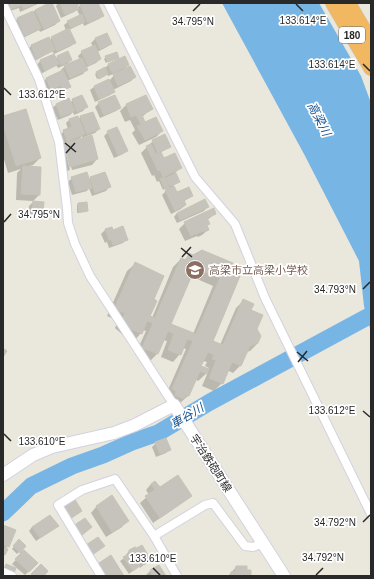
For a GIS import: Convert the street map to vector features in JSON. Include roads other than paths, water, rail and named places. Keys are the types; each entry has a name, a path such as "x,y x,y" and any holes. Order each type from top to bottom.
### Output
{"highway":[{"name":"180","path":"333,3 371,68"},
{"name":"180","path":"348,3 371,42"}],"main road":[{"name":"宇治鉄砲町線","path":"176,408 284,576"},
{"path":"3,475 32,455 52,447 114,433 176,408"}],"street":[{"path":"108,3 196,177 235,224 264,298 371,514"},
{"path":"3,4 39,79 59,142 68,223 75,244 90,276 176,408"},
{"path":"101,576 58,505 82,490 115,479 154,536 177,576"},
{"path":"154,536 205,505 213,503 245,546 253,547 264,543"},
{"path":"3,572 12,576"}],"water":[{"name":"高梁川","path":"222,3 319,3 361,76 371,103 371,332 364,306 359,261 304,154"}],"waterway":[{"name":"車谷川","path":"3,513 31,486 72,466 158,433 210,402 371,315"}],"place":[{"name":"高梁市立高梁小学校","path":"195,270"}]}
